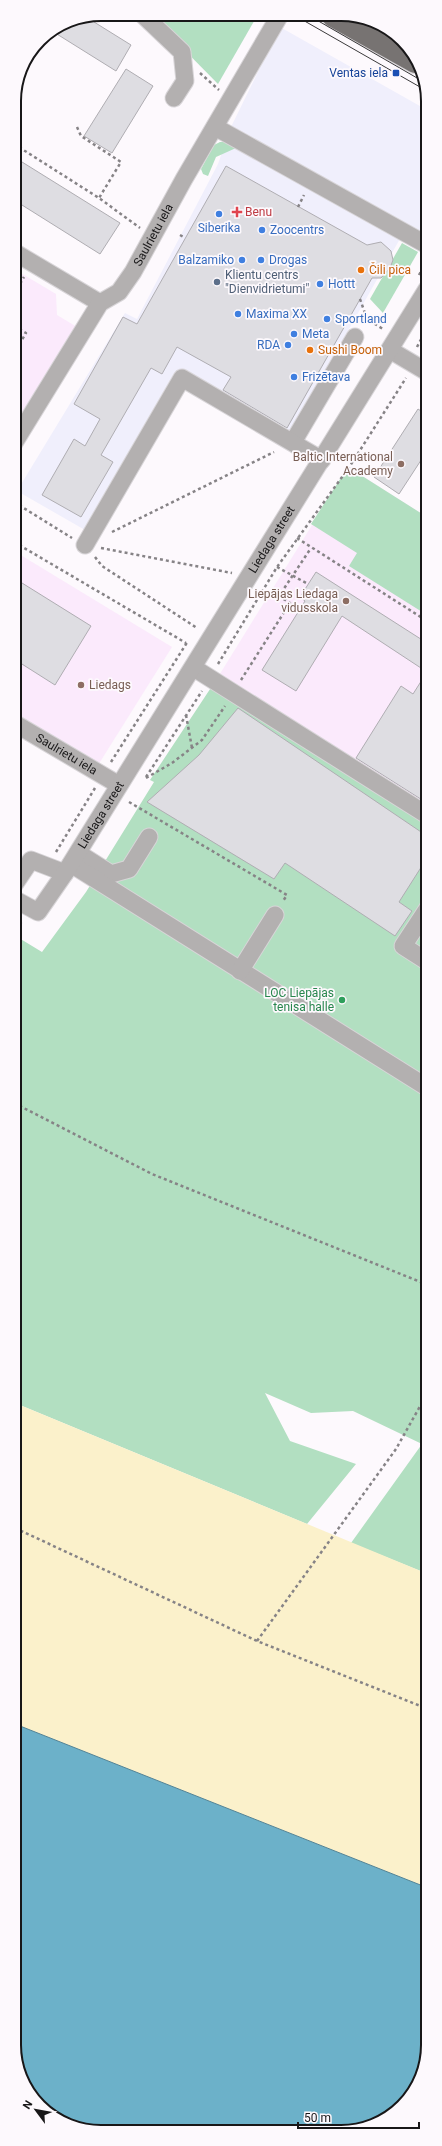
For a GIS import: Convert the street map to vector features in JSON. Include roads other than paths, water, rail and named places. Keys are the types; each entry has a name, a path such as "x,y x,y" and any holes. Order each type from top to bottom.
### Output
{"main road":[{"path":"342,21 409,59"}],"street":[{"path":"149,21 182,52 185,81 174,98"},
{"name":"Saulrietu iela","path":"21,432 100,303 119,292 133,272 277,21"},
{"path":"215,127 421,242"},
{"path":"21,256 100,303"},
{"name":"Liedaga street","path":"21,903 38,912 71,863 194,668 421,299"},
{"path":"293,442 356,337"},
{"path":"390,350 421,369"},
{"path":"85,545 182,378 322,460"},
{"path":"194,668 421,811"},
{"name":"Saulrietu iela","path":"21,727 119,785"},
{"path":"21,874 30,860 47,866 71,863 111,874 129,869 149,837"},
{"path":"71,863 240,971 421,1084"},
{"path":"240,971 275,915"},
{"path":"421,919 403,946 421,958"}],"water":[{"path":"21,1726 421,1885 421,2050 417,2071 408,2089 398,2102 385,2112 367,2121 341,2125 101,2125 75,2121 56,2111 56,2090 35,2090 25,2071 21,2045"}],"tram line":[{"path":"304,21 419,87"},
{"path":"318,21 418,78"}],"place":[{"name":"Ventas iela","path":"396,73"},
{"name":"Benu","path":"237,212"},
{"name":"Siberika","path":"219,214"},
{"name":"Zoocentrs","path":"262,230"},
{"name":"Balzamiko","path":"242,260"},
{"name":"Drogas","path":"261,260"},
{"name":"Čili pica","path":"361,270"},
{"name":"Klientu centrs \"Dienvidrietumi\"","path":"217,282"},
{"name":"Hottt","path":"320,284"},
{"name":"Maxima XX","path":"238,314"},
{"name":"Sportland","path":"327,319"},
{"name":"Meta","path":"294,334"},
{"name":"RDA","path":"288,345"},
{"name":"Sushi Boom","path":"310,350"},
{"name":"Frizētava","path":"294,377"},
{"name":"Baltic International Academy","path":"401,464"},
{"name":"Liepājas Liedaga vidusskola","path":"346,601"},
{"name":"Liedags","path":"81,685"},
{"name":"LOC Liepājas tenisa halle","path":"342,1000"}]}
